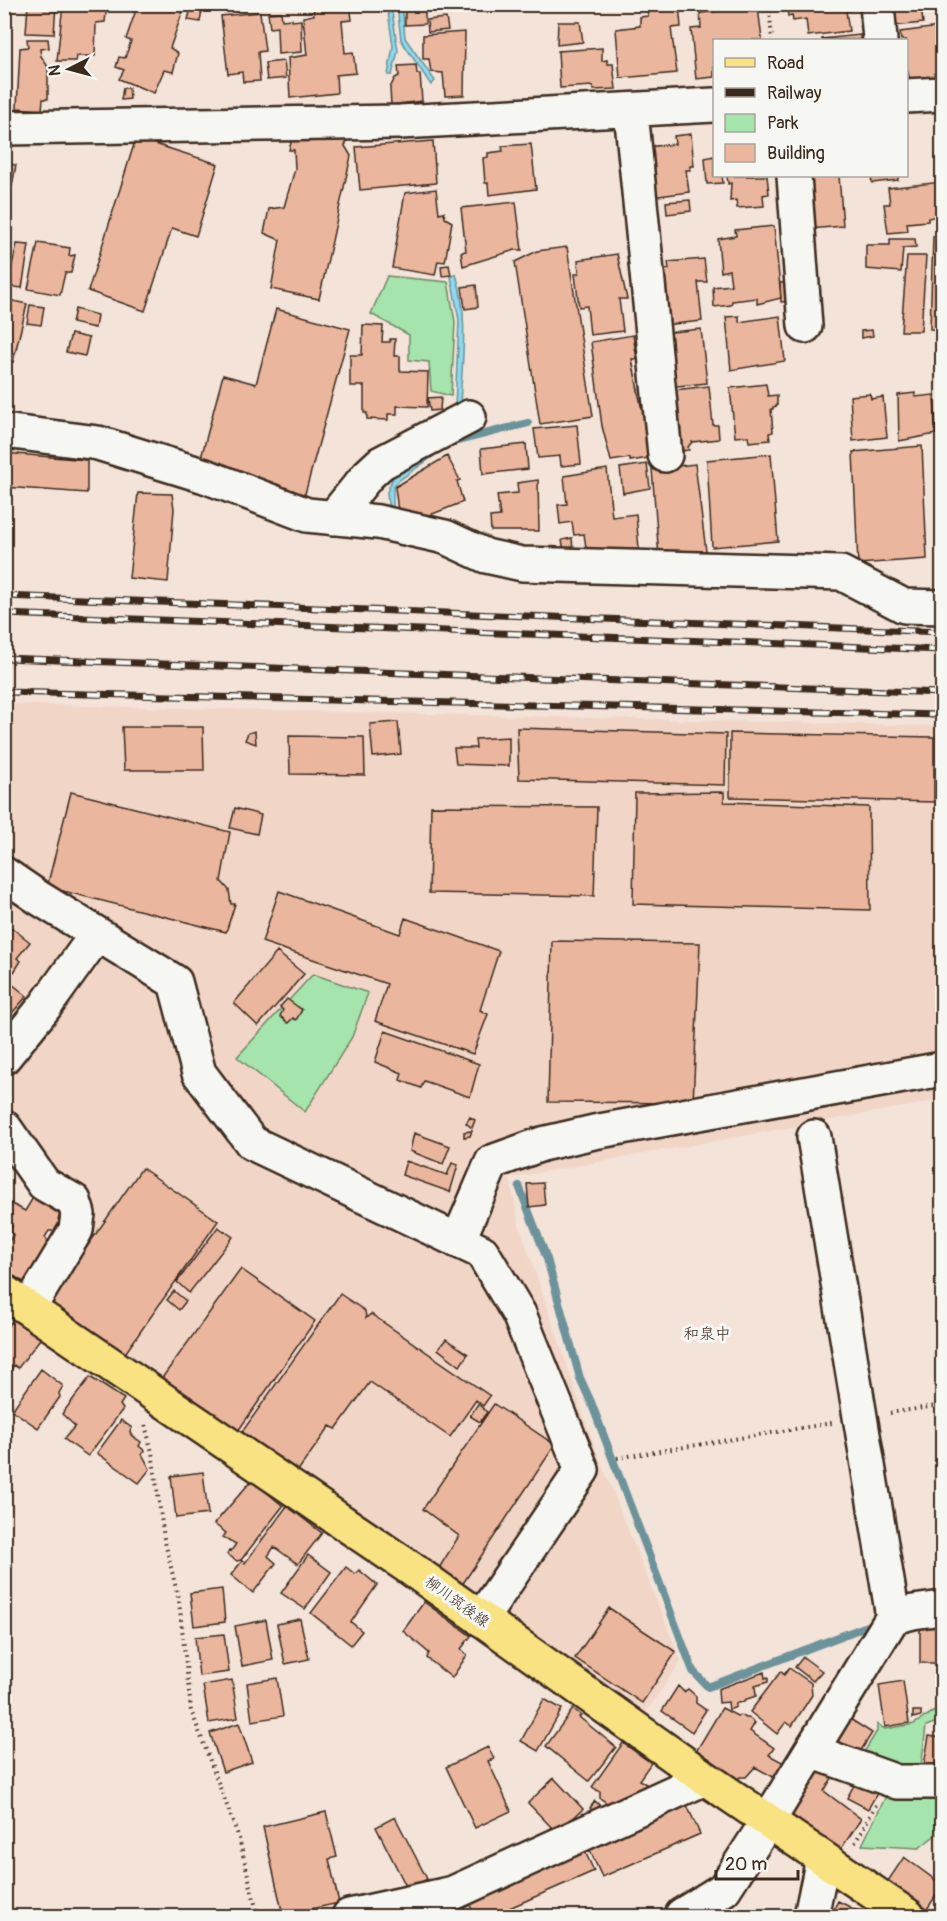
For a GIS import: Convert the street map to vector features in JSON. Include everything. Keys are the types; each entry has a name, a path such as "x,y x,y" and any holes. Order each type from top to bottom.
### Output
{"main road":[{"name":"柳川筑後線","path":"17,1300 390,1555 705,1778 908,1917"}],"street":[{"path":"877,4 880,39"},
{"path":"908,96 942,94"},
{"path":"4,128 400,122 713,105"},
{"path":"631,111 665,455"},
{"path":"794,177 805,326"},
{"path":"333,518 368,475 381,463 469,417"},
{"path":"4,431 98,442 205,476 307,515 378,522 445,537 486,556 522,564 841,573 904,606 942,607"},
{"path":"4,874 175,981 198,1073 252,1143 482,1252 519,1314 582,1470 481,1619"},
{"path":"4,1057 46,1005 97,933"},
{"path":"458,1241 492,1162 542,1144 594,1132 942,1069"},
{"path":"4,1127 44,1184 74,1201 78,1214 76,1230 17,1300"},
{"path":"682,1915 724,1889 893,1617 814,1137"},
{"path":"893,1617 942,1608"},
{"path":"811,1751 897,1782 942,1782"},
{"path":"349,1917 453,1893 705,1778"},
{"path":"810,1917 832,1865"}],"path":[{"path":"768,4 772,39"},
{"path":"134,1380 152,1452 164,1538 179,1601 191,1710 239,1838 258,1917"},
{"path":"617,1458 942,1405"},
{"path":"832,1865 891,1780"}],"shaded area":[{"path":"4,704 942,726 942,1100 510,1178 519,1224 594,1445 681,1661 640,1721 41,1306 87,1229 54,1177 5,1108"}],"green space":[{"path":"387,276 448,282 455,322 451,396 431,391 429,362 409,360 409,335 371,314"},
{"path":"313,974 368,993 352,1037 305,1112 237,1057"},
{"path":"936,1710 942,1714 942,1720 926,1726 921,1768 907,1775 863,1754 877,1731 877,1724 885,1729 914,1724"},
{"path":"891,1786 938,1788 937,1808 942,1810 942,1830 919,1848 862,1845"}],"water":[{"path":"387,5 391,5 398,51 392,75 388,75 393,46"},
{"path":"397,5 402,5 405,38 435,81 431,85 401,40"},
{"path":"456,274 462,306 464,339 460,405 455,407 459,320 451,277"},
{"path":"452,440 459,442 444,449 398,481 393,488 393,513 389,514 387,492 394,475"}],"building":[{"path":"28,4 56,4 54,34 26,33"},
{"path":"63,4 107,4 105,22 96,23 95,56 77,56 76,61 57,61"},
{"path":"138,4 173,4 184,8 170,48 178,53 173,72 164,70 154,93 119,79 124,70 116,67 119,57 125,58 131,41 126,39"},
{"path":"192,4 203,4 200,22 188,20"},
{"path":"313,4 350,4 352,20 342,21 345,53 353,52 356,73 336,75 337,93 290,98 288,58 307,55 303,17 314,15"},
{"path":"405,4 450,4 450,6 425,9 425,24 405,25"},
{"path":"679,4 681,27 671,28 677,73 620,78 616,29 640,26 640,17 648,16 647,6"},
{"path":"779,4 851,4 852,10 846,11 849,31 808,36 806,19 793,21 792,15 788,16 787,7 779,8"},
{"path":"890,4 925,4 921,6 923,23 893,26"},
{"path":"758,7 762,39 713,39 713,77 696,79 691,29 701,28 700,13"},
{"path":"260,12 265,51 258,52 260,81 243,82 242,72 228,74 221,16"},
{"path":"281,12 282,20 301,20 302,52 278,54 277,27 270,28 268,13"},
{"path":"446,18 448,30 428,32 427,20"},
{"path":"558,22 580,22 583,42 557,45"},
{"path":"939,27 942,76 910,80 908,39 901,39 900,32"},
{"path":"465,32 464,95 445,96 443,73 431,72 429,59 423,59 423,35"},
{"path":"860,35 860,39 822,39"},
{"path":"27,39 48,39 49,48 40,49 41,56 48,67 48,99 43,99 42,110 17,108 20,48 28,47"},
{"path":"602,48 602,61 607,60 608,64 613,64 616,89 593,90 592,86 560,88 558,51"},
{"path":"284,61 286,78 267,80 265,63"},
{"path":"416,65 417,74 420,74 422,101 391,105 390,88 395,78 399,76 398,66"},
{"path":"57,66 58,74 51,74 50,67"},
{"path":"123,88 129,88 130,99 121,100"},
{"path":"691,134 694,166 686,170 689,192 651,197 646,147 675,144 674,136"},
{"path":"349,136 345,146 351,156 319,299 271,289 280,240 264,233 269,209 284,207 295,169 294,150 289,150 291,143 288,139"},
{"path":"136,138 218,164 196,236 172,228 145,311 88,291"},
{"path":"433,141 436,183 360,190 356,147"},
{"path":"531,144 536,189 489,195 488,183 485,183 483,158 488,157 488,153 503,151 502,146"},
{"path":"713,156 713,177 722,177 723,183 707,184 705,158"},
{"path":"4,163 16,165 12,186 4,185"},
{"path":"727,177 767,177 769,194 763,195 764,206 737,208 736,200 730,201 731,183 728,184"},
{"path":"804,177 839,177 843,226 809,229"},
{"path":"871,177 898,177 898,180 872,183"},
{"path":"942,182 942,215 928,218 928,221 907,223 908,231 888,233 884,204 890,204 888,188"},
{"path":"436,189 439,213 444,212 445,218 452,222 445,262 438,261 435,275 392,268 405,193"},
{"path":"690,200 691,211 667,214 666,202"},
{"path":"516,202 522,250 515,250 463,266 461,252 466,251 461,208"},
{"path":"774,226 781,298 757,304 757,298 732,301 731,305 714,307 713,287 731,285 729,270 721,272 718,239 736,236 735,230"},
{"path":"942,236 942,330 930,329 933,237"},
{"path":"890,239 915,239 916,247 903,248 901,272 866,269 866,245 890,245"},
{"path":"38,243 70,248 69,256 75,255 71,273 65,273 60,295 28,289"},
{"path":"17,244 29,245 22,288 7,286"},
{"path":"567,247 593,416 540,424 515,262 537,251"},
{"path":"617,254 627,299 619,299 623,331 590,335 587,306 579,307 575,274 579,273 578,260"},
{"path":"907,256 926,256 921,331 901,331"},
{"path":"704,259 707,282 698,282 702,321 664,325 661,271 669,269 668,262"},
{"path":"449,265 451,275 442,276 441,266"},
{"path":"795,282 796,301 781,302 780,283"},
{"path":"476,285 478,307 465,309 462,287"},
{"path":"4,299 27,304 13,362 4,360"},
{"path":"30,305 44,307 41,325 27,323"},
{"path":"75,309 97,315 95,328 72,323"},
{"path":"276,309 350,329 303,501 225,479 228,466 201,458 223,375 256,384"},
{"path":"739,316 739,322 780,316 785,361 731,370 726,317"},
{"path":"363,325 383,326 382,342 395,339 394,356 400,356 400,371 428,372 427,407 397,406 397,414 388,414 388,420 367,419 367,413 364,413 364,386 350,386 350,355 362,355"},
{"path":"701,329 707,383 667,387 662,333"},
{"path":"872,330 873,336 861,338 861,331"},
{"path":"71,334 89,338 85,356 66,352"},
{"path":"633,335 637,359 632,359 641,406 647,405 655,457 611,461 602,426 591,342"},
{"path":"766,384 768,396 777,395 777,406 771,409 773,432 769,433 770,440 749,442 748,436 735,437 730,388"},
{"path":"709,386 713,425 718,425 719,439 692,442 688,447 689,450 677,455 679,432 674,390"},
{"path":"915,393 915,397 934,395 936,434 899,441 898,395"},
{"path":"870,394 871,399 883,397 887,437 853,441 850,396"},
{"path":"441,397 440,410 430,411 428,398"},
{"path":"577,425 581,464 561,466 560,456 538,458 534,429"},
{"path":"526,444 528,469 483,474 481,449"},
{"path":"922,446 927,559 858,564 853,452"},
{"path":"4,453 87,460 87,493 4,487"},
{"path":"771,454 778,541 712,547 707,460"},
{"path":"447,456 460,480 457,481 463,502 425,517 398,511 395,487"},
{"path":"647,464 650,488 623,493 620,468"},
{"path":"695,464 706,551 659,557 652,469"},
{"path":"607,469 612,517 636,514 639,549 587,554 584,534 574,535 572,522 560,524 558,505 567,504 564,476"},
{"path":"538,480 539,531 491,531 490,517 500,516 497,495 518,493 517,483"},
{"path":"138,493 172,494 174,509 168,582 129,578"},
{"path":"572,538 573,550 564,551 562,540"},
{"path":"398,722 401,754 373,757 370,724"},
{"path":"122,727 203,727 204,770 124,770"},
{"path":"517,728 726,734 725,785 519,779"},
{"path":"255,731 256,744 245,740 248,733"},
{"path":"730,733 934,737 934,802 730,797"},
{"path":"289,736 364,737 365,775 290,774"},
{"path":"509,737 509,766 456,764 454,748 476,748 475,739"},
{"path":"71,792 230,832 221,881 229,890 231,904 235,904 226,932 47,887"},
{"path":"724,792 724,802 869,807 870,910 633,904 635,793"},
{"path":"431,806 597,807 594,896 429,893"},
{"path":"235,808 261,815 257,834 230,828"},
{"path":"279,891 400,934 405,918 499,951 480,1010 488,1014 473,1054 375,1021 387,984 262,942"},
{"path":"4,928 9,932 12,928 30,942 17,958 21,961 14,972 11,971 6,979 27,996 12,1013 4,1007"},
{"path":"552,941 700,943 693,1103 548,1102"},
{"path":"277,952 304,974 258,1026 234,1003"},
{"path":"287,999 302,1010 296,1020 293,1018 288,1023 280,1016 283,1010 280,1007"},
{"path":"4,1014 14,1024 4,1033"},
{"path":"385,1031 479,1064 470,1097 424,1081 421,1088 400,1080 402,1073 375,1062"},
{"path":"470,1117 475,1120 472,1128 466,1123"},
{"path":"472,1131 470,1136 464,1137 464,1132"},
{"path":"414,1133 450,1146 443,1164 410,1151"},
{"path":"406,1161 447,1175 452,1163 458,1165 450,1192 402,1175"},
{"path":"142,1168 218,1221 124,1355 49,1301"},
{"path":"543,1183 545,1205 529,1207 527,1184"},
{"path":"34,1196 60,1215 58,1219 61,1220 54,1231 49,1231 45,1237 49,1243 30,1286 4,1270 4,1249 13,1235 10,1231 12,1226 4,1220 4,1204 6,1201 25,1211"},
{"path":"218,1227 233,1237 189,1293 177,1282"},
{"path":"241,1269 315,1321 238,1431 162,1378"},
{"path":"174,1291 186,1301 179,1310 167,1300"},
{"path":"340,1294 365,1311 366,1318 371,1314 490,1396 483,1406 476,1400 450,1437 370,1382 336,1429 330,1426 297,1472 242,1432"},
{"path":"16,1316 43,1335 18,1368 14,1365 5,1377 4,1331"},
{"path":"446,1339 468,1354 460,1366 438,1349"},
{"path":"41,1369 63,1386 59,1393 60,1397 38,1428 12,1410"},
{"path":"90,1377 124,1399 120,1405 123,1409 88,1456 64,1439 75,1426 62,1414"},
{"path":"478,1404 487,1412 480,1422 470,1416"},
{"path":"494,1404 555,1445 462,1585 439,1568 459,1536 423,1509"},
{"path":"121,1420 132,1428 131,1435 141,1442 139,1446 145,1451 142,1454 150,1469 139,1483 97,1453"},
{"path":"203,1472 208,1514 176,1518 171,1476"},
{"path":"252,1480 283,1506 241,1560 237,1561 227,1554 236,1544 223,1537 226,1533 214,1524"},
{"path":"287,1506 322,1533 298,1564 274,1547 268,1556 276,1563 253,1593 231,1575 242,1561 245,1563"},
{"path":"308,1555 331,1572 305,1609 281,1593"},
{"path":"346,1567 355,1574 359,1570 377,1585 351,1622 362,1631 351,1645 311,1613"},
{"path":"222,1589 225,1622 194,1626 190,1593"},
{"path":"424,1602 471,1636 461,1649 467,1655 452,1678 427,1658 429,1653 403,1631"},
{"path":"609,1608 676,1652 642,1703 575,1658"},
{"path":"300,1619 309,1659 285,1664 277,1624"},
{"path":"920,1619 942,1620 942,1703 938,1663 920,1663"},
{"path":"266,1620 273,1660 242,1666 235,1626"},
{"path":"224,1634 229,1672 199,1676 195,1637"},
{"path":"803,1657 822,1671 813,1681 795,1667"},
{"path":"789,1668 811,1683 812,1695 792,1726 786,1722 777,1734 750,1712 781,1671 784,1675"},
{"path":"764,1672 765,1678 768,1677 768,1682 755,1686 756,1696 736,1703 736,1707 729,1710 728,1702 719,1703 718,1689"},
{"path":"277,1678 283,1716 252,1721 247,1683"},
{"path":"232,1680 238,1718 209,1723 203,1685"},
{"path":"903,1681 909,1723 885,1727 879,1685"},
{"path":"678,1686 684,1692 688,1689 696,1696 696,1703 706,1710 692,1732 662,1711"},
{"path":"544,1699 562,1709 538,1751 521,1741"},
{"path":"722,1708 737,1716 749,1718 755,1723 750,1731 774,1748 769,1755 784,1763 775,1778 755,1767 746,1777 740,1777 736,1782 695,1753"},
{"path":"573,1709 581,1715 579,1717 616,1747 589,1781 546,1746"},
{"path":"913,1711 921,1711 921,1716 913,1718"},
{"path":"850,1719 872,1733 860,1752 853,1747 848,1754 833,1746"},
{"path":"239,1723 252,1762 223,1772 210,1733"},
{"path":"929,1736 942,1738 942,1766 924,1765"},
{"path":"623,1743 651,1763 639,1780 646,1784 632,1803 620,1812 600,1798 600,1792 592,1787"},
{"path":"488,1747 494,1759 488,1761 511,1811 475,1828 446,1767"},
{"path":"825,1761 837,1770 824,1791 861,1819 839,1852 788,1815"},
{"path":"859,1776 880,1788 868,1809 847,1798"},
{"path":"554,1778 583,1809 557,1833 528,1803"},
{"path":"595,1801 609,1814 604,1820 590,1808"},
{"path":"685,1801 700,1834 602,1877 587,1844"},
{"path":"326,1812 337,1857 329,1859 339,1903 283,1915 263,1827"},
{"path":"395,1817 427,1879 408,1890 376,1827"},
{"path":"583,1847 594,1871 491,1916 475,1916 467,1899"},
{"path":"904,1857 942,1885 925,1912 886,1884"},
{"path":"838,1901 866,1915 830,1916"},
{"path":"463,1903 466,1916 417,1916"}],"waterway":[{"path":"453,442 528,423"},
{"path":"519,1186 547,1259 580,1378 693,1671 708,1687 867,1626"}],"railway":[{"path":"4,596 942,632"},
{"path":"4,614 942,650"},
{"path":"4,658 942,693"},
{"path":"4,692 942,715"}],"district":[{"name":"和泉中","path":"707,1334"}]}
